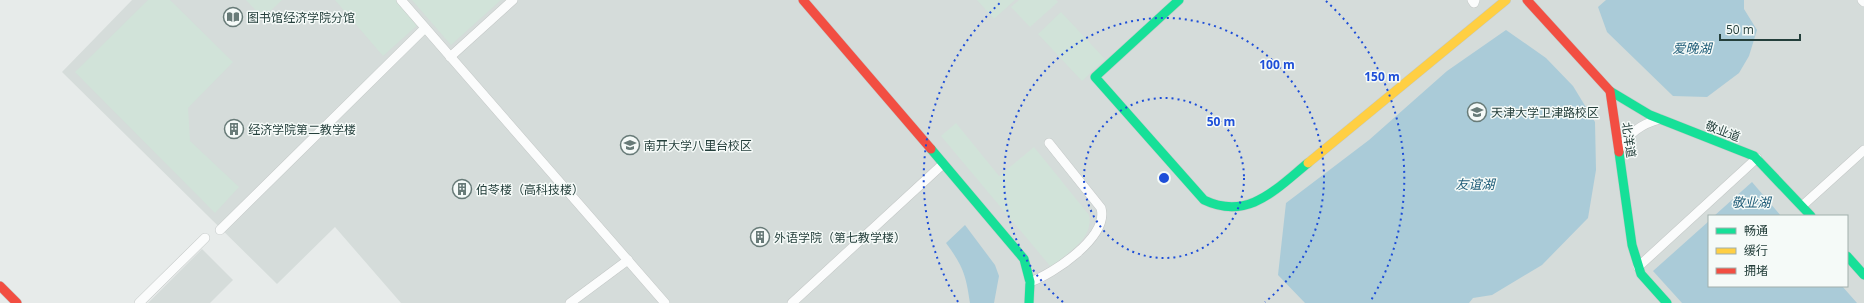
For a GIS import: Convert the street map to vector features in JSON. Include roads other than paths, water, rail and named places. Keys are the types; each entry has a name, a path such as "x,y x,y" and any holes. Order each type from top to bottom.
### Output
{"street":[{"path":"401,0 665,303"},
{"path":"450,57 513,0"},
{"path":"803,0 1024,259 1030,282 1028,303"},
{"path":"1179,0 1095,77 1204,200 1214,206 1233,209 1244,207 1276,189 1506,0"},
{"path":"1472,0 1474,3 1475,0"},
{"path":"1527,0 1610,91"},
{"path":"220,230 425,28"},
{"name":"敬业道","path":"1610,91 1636,108 1660,119 1757,158 1810,215"},
{"name":"北洋道","path":"1610,91 1632,245 1640,274 1667,303"},
{"path":"1619,150 1634,131 1646,123 1660,119"},
{"path":"1030,282 1042,278 1071,258 1099,229 1102,220 1102,208 1049,143"},
{"path":"1802,206 1864,150"},
{"path":"1638,267 1757,158"},
{"path":"792,303 943,164"},
{"path":"139,303 205,238"},
{"path":"1848,257 1864,274"},
{"path":"570,303 628,260"},
{"path":"0,286 17,303"}],"water":[{"name":"爱晚湖","path":"1606,0 1744,0 1744,9 1757,30 1749,56 1739,73 1707,97 1673,96 1607,32 1598,7"},
{"name":"友谊湖","path":"1506,30 1546,58 1573,86 1595,122 1596,170 1588,218 1542,265 1492,295 1473,298 1469,303 1305,303 1278,275 1286,203 1369,140 1447,71"},
{"name":"敬业湖","path":"1752,182 1780,215 1715,215"},
{"name":"敬业湖","path":"1708,222 1708,287 1843,287 1857,303 1682,303 1653,271"},
{"path":"965,225 995,265 999,276 994,303 970,303 963,271 946,243"}],"place":[{"name":"图书馆经济学院分馆","path":"233,17"},
{"name":"天津大学卫津路校区","path":"1477,112"},
{"name":"经济学院第二教学楼","path":"234,129"},
{"name":"南开大学八里台校区","path":"630,145"},
{"name":"伯苓楼（高科技楼）","path":"462,189"},
{"name":"外语学院（第七教学楼）","path":"760,237"}]}
